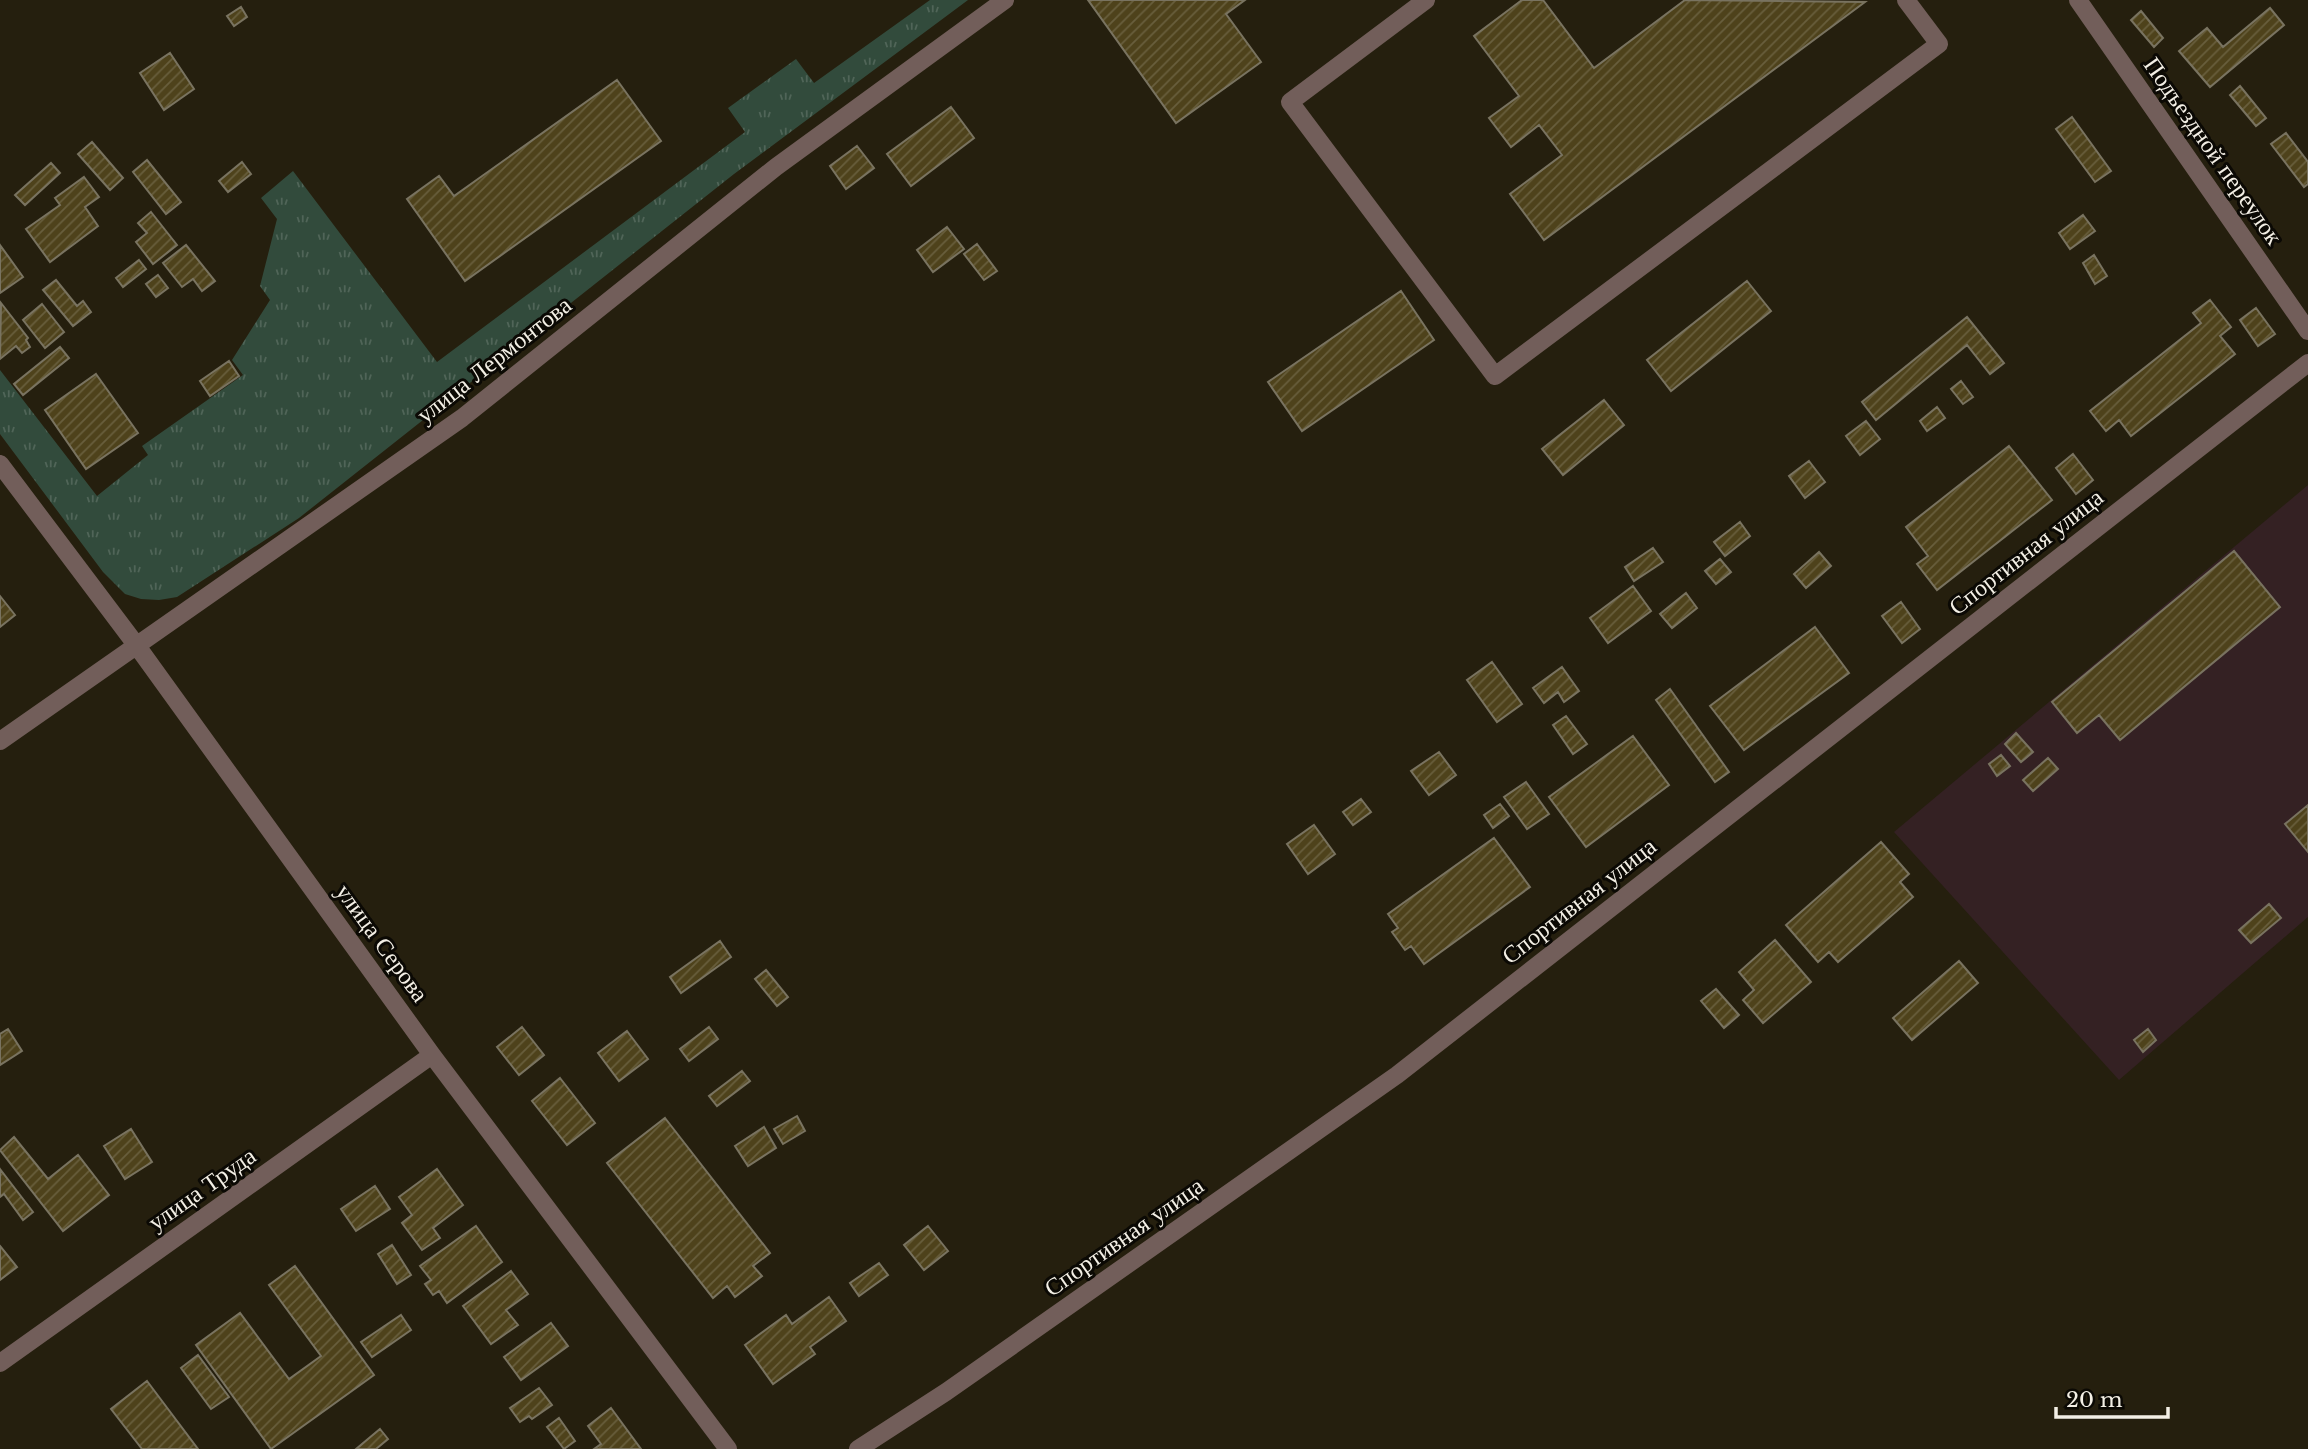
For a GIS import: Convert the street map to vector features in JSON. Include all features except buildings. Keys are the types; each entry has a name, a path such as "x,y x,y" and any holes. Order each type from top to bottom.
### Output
{"street":[{"name":"улица Лермонтова","path":"0,741 463,418 776,167 1005,0"},
{"path":"1426,0 1290,102 1496,376 1939,44 1906,0"},
{"name":"Подъездной переулок","path":"2078,0 2308,331"},
{"name":"Спортивная улица","path":"858,1449 946,1392 1397,1075 2308,363"},
{"name":"улица Серова","path":"0,464 137,646 432,1055 727,1449"},
{"name":"улица Труда","path":"0,1363 432,1055"}],"shaded area":[{"path":"2308,485 2308,917 2119,1080 1894,832"}],"green space":[{"path":"930,0 968,0 734,174 299,518 177,597 141,599 125,594 103,572 0,434 0,370 97,496 148,455 142,446 243,375 232,360 270,300 260,286 277,219 261,198 293,171 437,362 745,132 728,108 796,59 814,83"}]}
